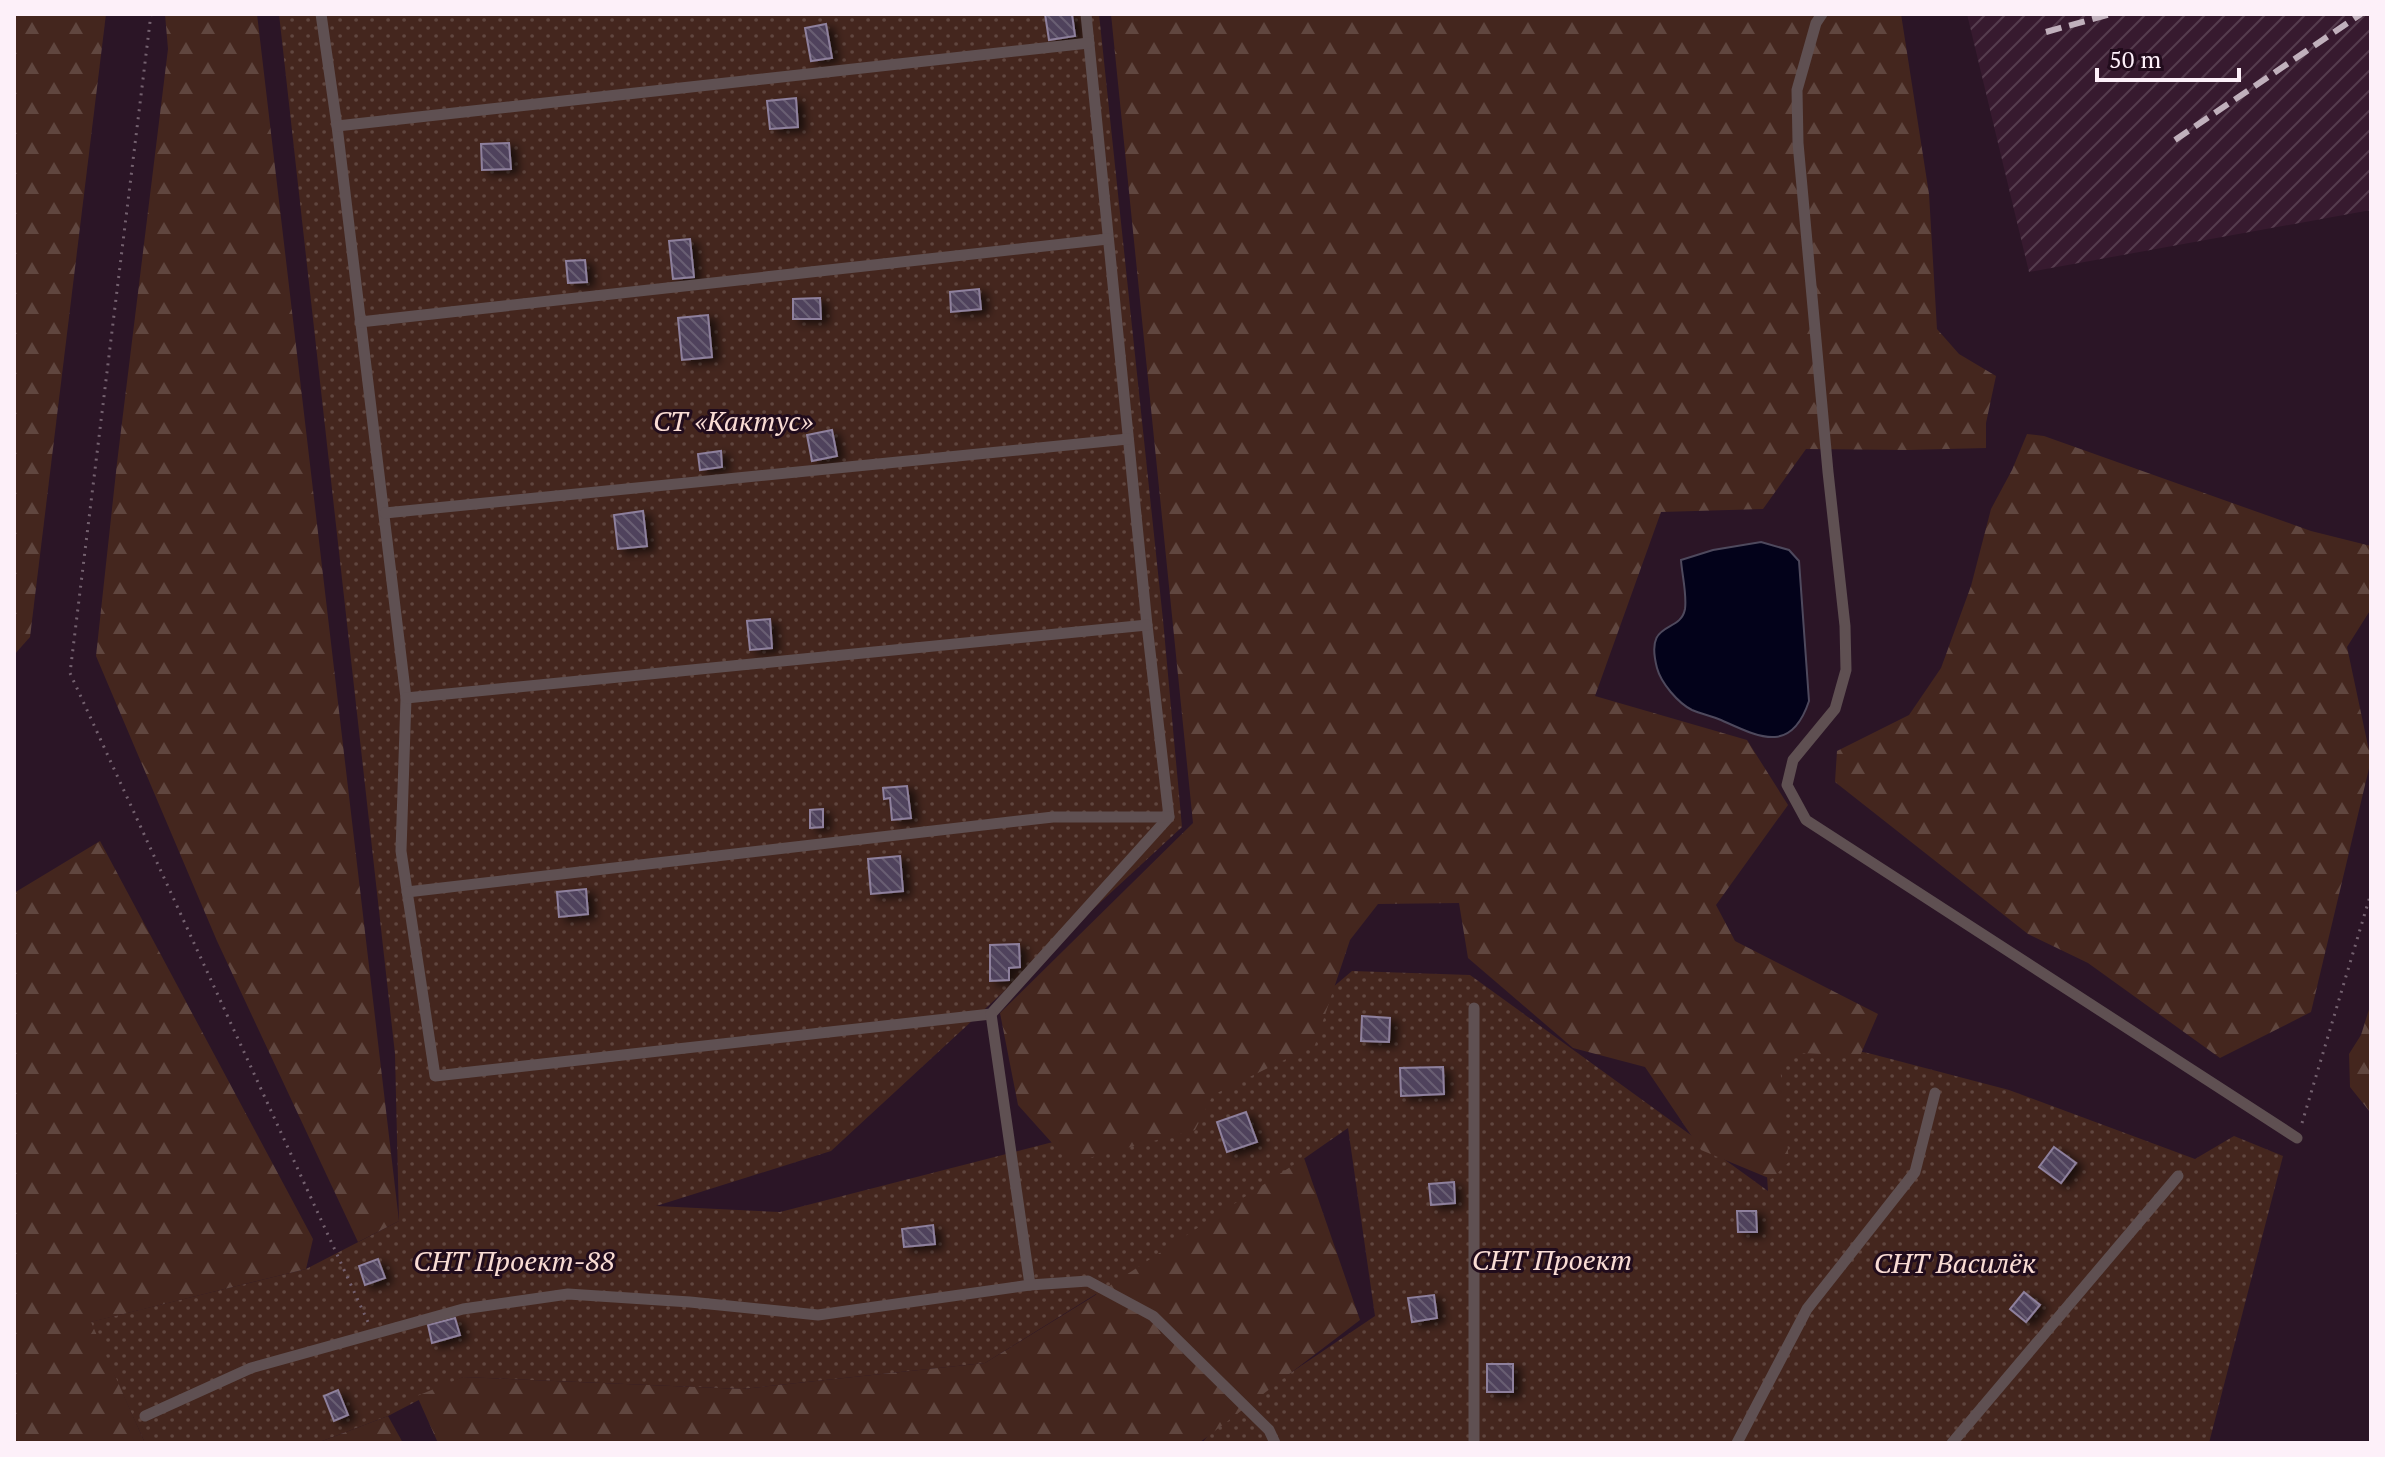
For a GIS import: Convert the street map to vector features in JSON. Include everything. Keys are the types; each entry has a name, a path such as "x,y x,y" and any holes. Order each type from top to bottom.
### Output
{"lane":[{"path":"321,14 406,698 401,851 435,1076 991,1014 1169,817 1086,14"},
{"path":"1822,14 1816,23 1797,90 1798,143 1845,626 1846,670 1835,709 1793,760 1787,785 1806,820 2297,1138"},
{"path":"337,126 1089,43"},
{"path":"360,322 1108,239"},
{"path":"385,513 1128,439"},
{"path":"406,698 1147,625"},
{"path":"407,892 1053,817 1169,817"},
{"path":"1474,1008 1474,1443"},
{"path":"991,1014 1030,1285"},
{"path":"1737,1443 1807,1309 1915,1172 1935,1093"},
{"path":"1952,1443 2178,1176"},
{"path":"145,1416 251,1368 463,1309 568,1294 818,1315 1030,1285 1088,1281 1153,1316 1269,1430 1275,1443"}],"path":[{"path":"151,14 70,673 373,1333"},
{"path":"2297,1138 2371,893"}],"shaded area":[{"path":"1967,14 2371,14 2371,210 2029,272"}],"green space":[{"path":"14,14 106,14 30,637 14,655"},
{"path":"165,14 257,14 399,1221 358,1242 217,941 96,656 168,49"},
{"name":"СТ «Кактус»","path":"279,14 1099,14 1182,827 831,1151 656,1206 780,1212 1193,1106 1352,971 1470,975 1768,1191 1758,1033 1868,1053 2009,1090 2195,1159 2234,1136 2283,1156 2209,1443 1202,1443 1219,1422 1096,1294 985,1363 742,1389 463,1377 388,1416 317,1443 145,1443 90,1322 306,1269 399,1221 395,1054","holes":["1348,1128 1375,1316 1252,1399 1131,1279"]},
{"path":"1111,14 1901,14 1929,194 1937,329 1959,354 1996,376 1986,423 1986,448 1806,449 1763,509 1661,512 1595,696 1747,740 1788,805 1716,905 1735,941 1878,1014 1860,1056 1801,1053 1780,1066 1789,1162 1771,1179 1701,1150 1645,1067 1573,1048 1468,958 1459,903 1378,904 1350,940 1315,1045 1213,1095 1195,1130 1070,1163 1018,1105 1000,1013 1193,823"},
{"path":"2027,434 2044,436 2311,531 2371,546 2371,609 2347,647 2371,760 2311,1012 2220,1058 2088,963 2028,934 1835,782 1837,751 1909,715 1941,668 1971,586 1991,509"},
{"path":"100,841 313,1239 306,1269 91,1322 145,1443 14,1443 14,893"},
{"path":"2371,1003 2370,1112 2350,1087 2349,1054 2361,1035"},
{"path":"1304,1158 1360,1320 1199,1443 438,1443 417,1396 463,1377 742,1389 985,1363 1094,1296"},
{"path":"388,1416 403,1443 317,1443"}],"water":[{"path":"1761,542 1789,550 1799,561 1809,701 1793,729 1772,737 1748,732 1687,707 1662,680 1654,652 1659,634 1677,622 1685,609 1681,560 1713,550"}],"building":[{"path":"1045,14 1072,14 1075,36 1049,40"},
{"path":"826,24 832,58 811,61 805,28"},
{"path":"796,98 798,127 770,129 767,101"},
{"path":"509,143 511,169 482,170 481,144"},
{"path":"690,239 694,277 673,279 669,241"},
{"path":"585,260 587,282 568,283 566,261"},
{"path":"979,289 981,309 951,312 950,292"},
{"path":"820,298 821,319 793,319 793,299"},
{"path":"708,315 712,357 682,360 678,318"},
{"path":"832,430 837,456 812,461 807,435"},
{"path":"721,451 722,467 700,470 698,454"},
{"path":"643,511 647,546 618,549 614,515"},
{"path":"770,619 772,648 750,650 747,621"},
{"path":"907,786 911,818 892,820 890,798 884,799 883,788"},
{"path":"823,809 823,827 810,828 810,810"},
{"path":"900,856 903,891 871,894 868,859"},
{"path":"586,889 588,914 559,917 557,892"},
{"path":"1019,944 1020,967 1009,968 1009,980 990,981 990,945"},
{"path":"1362,1016 1390,1018 1389,1042 1361,1041"},
{"path":"1443,1067 1444,1094 1401,1096 1400,1068"},
{"path":"1246,1112 1257,1142 1227,1152 1217,1122"},
{"path":"2054,1147 2076,1163 2061,1183 2039,1167"},
{"path":"1454,1182 1455,1203 1431,1205 1429,1184"},
{"path":"1737,1211 1756,1211 1757,1232 1738,1232"},
{"path":"933,1225 935,1244 904,1247 902,1229"},
{"path":"378,1259 385,1278 365,1285 359,1266"},
{"path":"2024,1292 2040,1305 2026,1322 2010,1309"},
{"path":"1434,1295 1437,1318 1412,1322 1408,1298"},
{"path":"455,1318 460,1335 432,1343 428,1325"},
{"path":"1487,1364 1513,1364 1513,1392 1487,1392"},
{"path":"338,1390 348,1415 334,1421 324,1396"}],"railway":[{"path":"2046,32 2111,14"},
{"path":"2175,140 2361,14"}],"park label":[{"name":"СНТ Проект","path":"1552,1260"},
{"name":"СНТ Проект-88","path":"514,1261"},
{"name":"СНТ Василёк","path":"1955,1263"}]}
